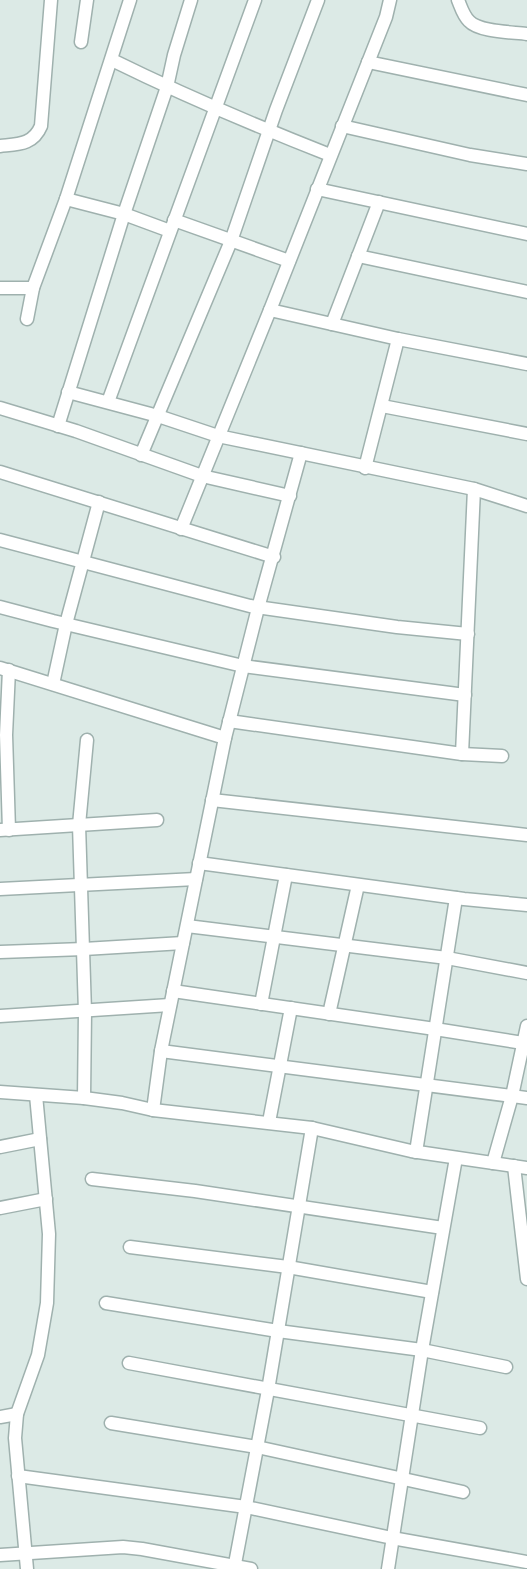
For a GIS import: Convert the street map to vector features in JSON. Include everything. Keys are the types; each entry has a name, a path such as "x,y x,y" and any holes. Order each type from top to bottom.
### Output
{"street":[{"path":"0,146 33,139 41,126 51,0"},
{"path":"81,42 87,0"},
{"path":"27,319 33,288 66,199 130,0"},
{"path":"58,426 124,214 167,87 174,55 191,0"},
{"path":"108,402 255,0"},
{"path":"141,455 231,240 268,131 318,0"},
{"path":"181,529 386,17 390,0"},
{"path":"458,0 462,11 470,22 481,28 527,34"},
{"path":"112,60 167,87 217,107 268,131 330,155"},
{"path":"368,62 527,95"},
{"path":"342,126 470,155 527,164"},
{"path":"317,189 527,234"},
{"path":"66,199 231,240 289,261"},
{"path":"332,324 379,202"},
{"path":"358,256 527,292"},
{"path":"0,288 33,288"},
{"path":"270,310 398,339 527,364"},
{"path":"366,468 398,339"},
{"path":"68,392 158,416 218,436 474,489 527,506"},
{"path":"382,406 527,434"},
{"path":"0,408 202,476 290,496"},
{"path":"153,1110 161,1051 225,738 258,608 274,557 301,453"},
{"path":"0,472 274,557"},
{"path":"462,754 474,489"},
{"path":"53,684 66,624 98,502"},
{"path":"0,540 258,608 397,627 468,634"},
{"path":"0,606 66,624 243,666 465,695"},
{"path":"157,820 4,830 6,735 4,669 225,738"},
{"path":"229,721 462,754 502,756"},
{"path":"84,1098 84,949 79,825 87,740"},
{"path":"212,800 527,835"},
{"path":"200,863 456,898 527,905"},
{"path":"261,1004 286,875"},
{"path":"0,889 196,879"},
{"path":"330,1014 358,884"},
{"path":"416,1152 456,898"},
{"path":"186,926 274,938 345,944 446,958 527,973"},
{"path":"0,952 183,944"},
{"path":"173,991 523,1043"},
{"path":"0,1016 170,1005"},
{"path":"270,1122 291,1008"},
{"path":"492,1163 512,1096 527,1026"},
{"path":"161,1051 527,1098"},
{"path":"0,1092 84,1098 122,1103 153,1110 312,1128 416,1152 520,1167 527,1279"},
{"path":"27,1569 15,1438 18,1414 38,1355 47,1302 49,1234 36,1095"},
{"path":"234,1567 268,1390 312,1128"},
{"path":"0,1147 40,1139"},
{"path":"388,1569 422,1350 456,1158"},
{"path":"92,1179 195,1190 443,1228"},
{"path":"0,1208 46,1199"},
{"path":"130,1247 288,1267 432,1292"},
{"path":"106,1303 278,1331 422,1350 506,1367"},
{"path":"129,1362 268,1390 480,1428"},
{"path":"0,1417 18,1414"},
{"path":"111,1424 257,1447 463,1492"},
{"path":"18,1476 246,1507 392,1538 527,1562"},
{"path":"0,1555 25,1555 123,1547 252,1569"}]}
